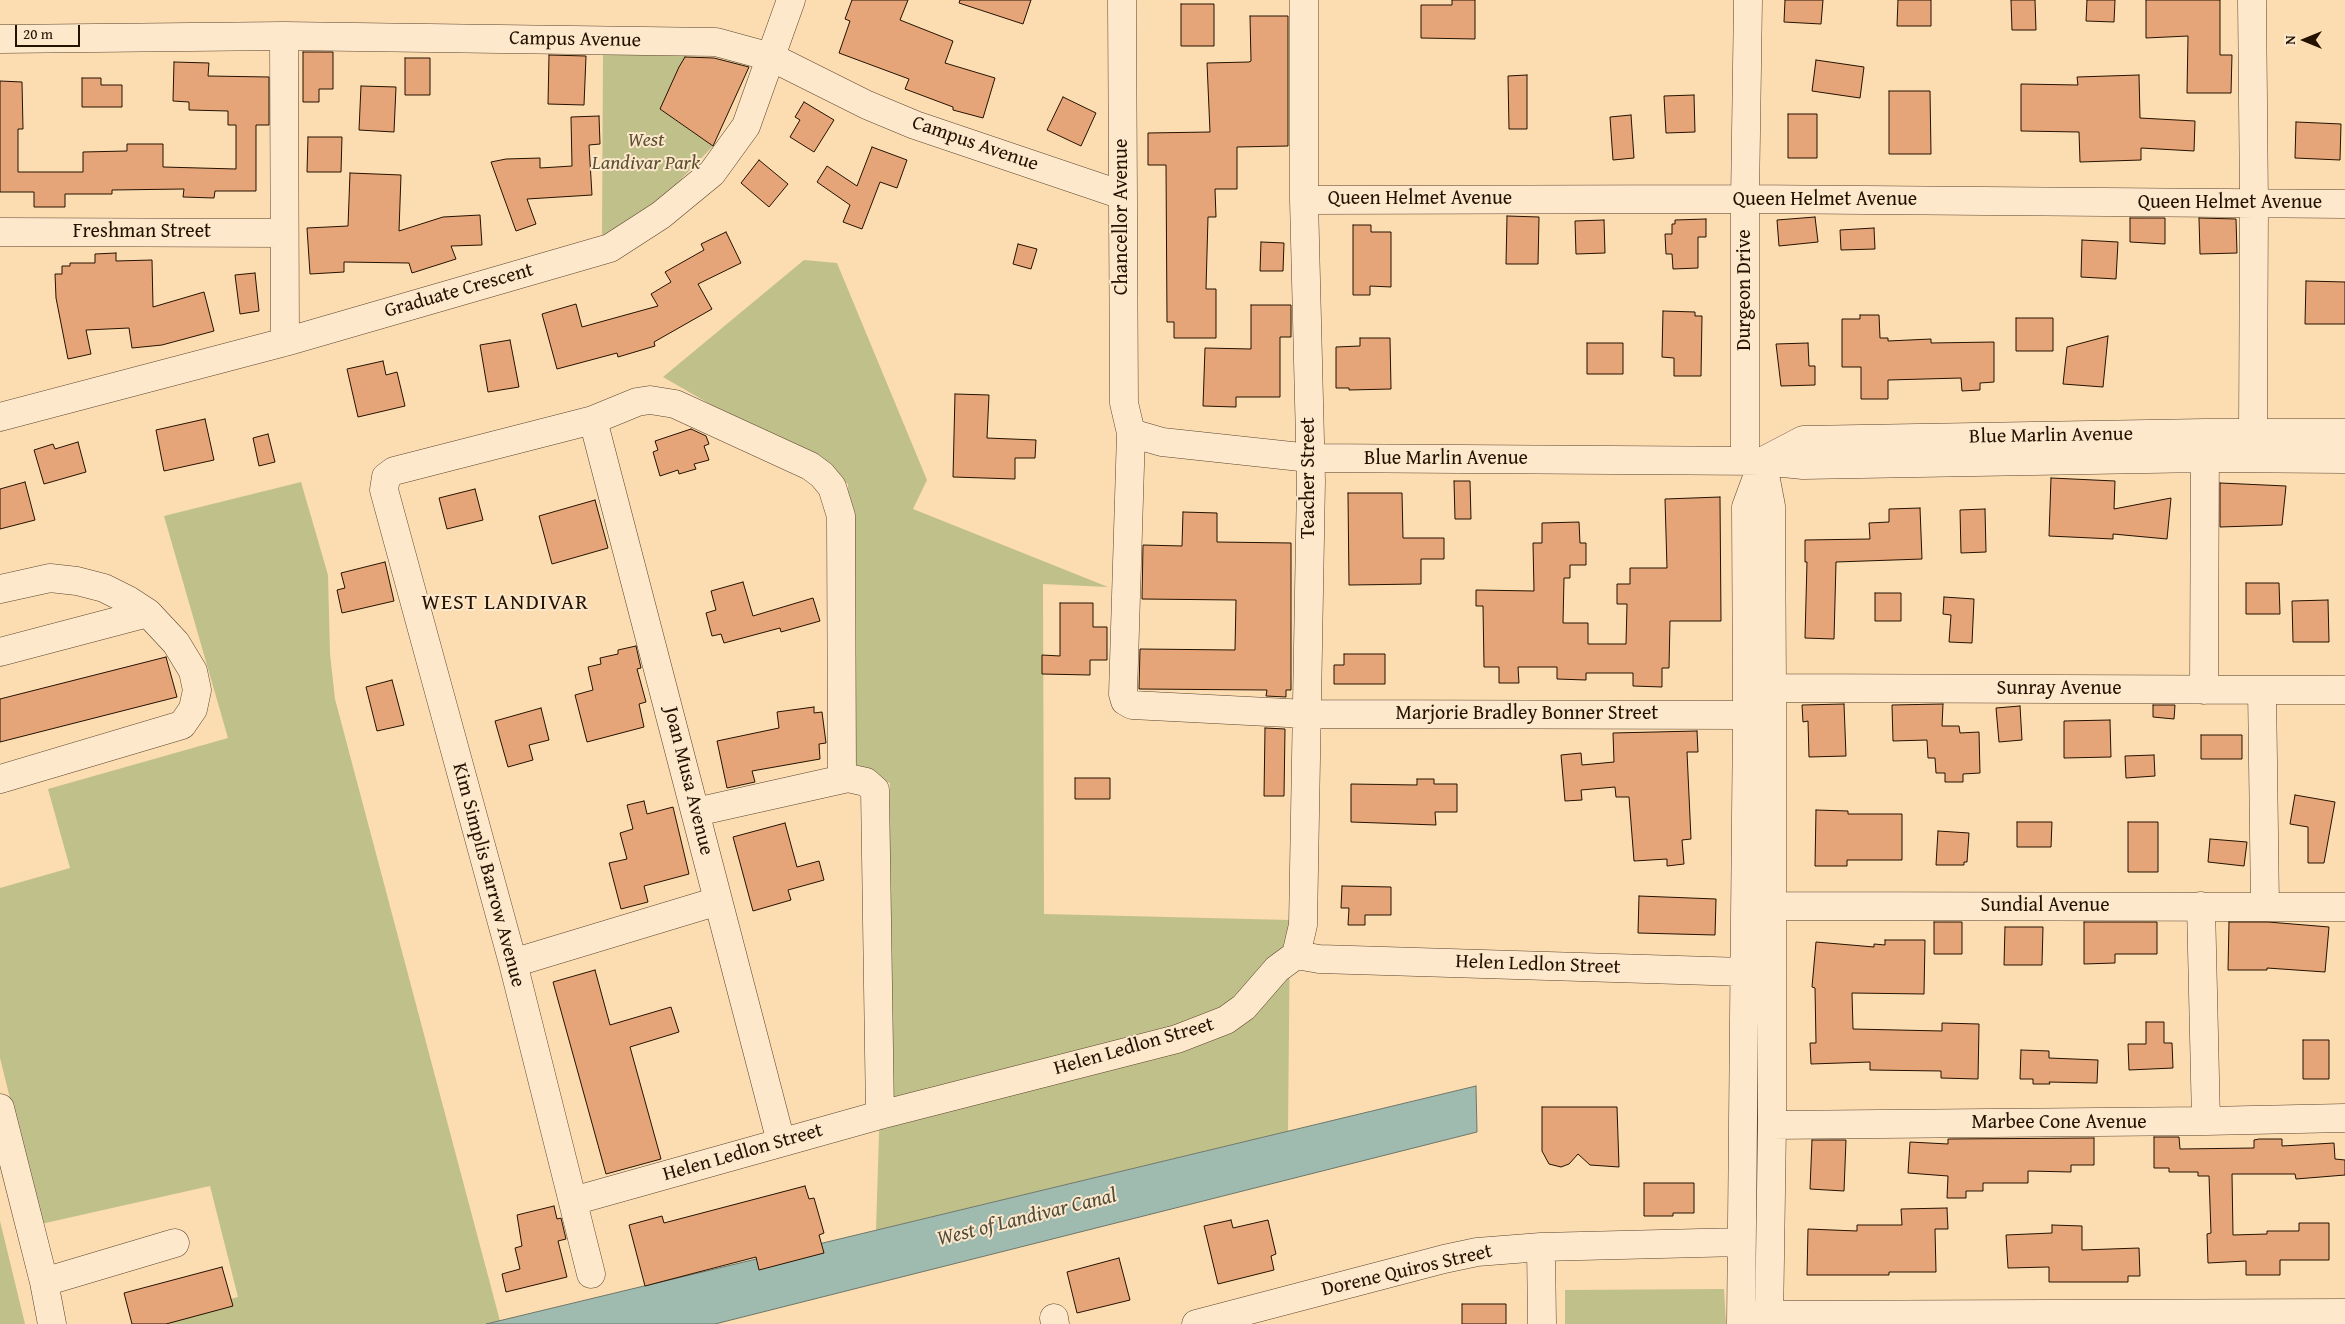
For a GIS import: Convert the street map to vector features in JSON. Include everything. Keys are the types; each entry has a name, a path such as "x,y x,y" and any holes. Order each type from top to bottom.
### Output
{"street":[{"name":"Graduate Crescent","path":"0,418 285,342 610,248 661,215 712,173 746,126 791,0"},
{"name":"Chancellor Avenue","path":"1122,0 1124,403 1131,433 1123,694 1125,701 1132,705 1307,714"},
{"name":"Teacher Street","path":"1296,955 1304,924 1310,458 1304,200 1304,0"},
{"name":"Durgeon Drive","path":"1748,0 1745,199 1754,461 1758,507"},
{"path":"2252,0 2254,203 2253,433"},
{"name":"Campus Avenue","path":"0,39 284,36 716,42 771,56 867,105 915,124 1122,195"},
{"path":"284,36 285,342"},
{"name":"Queen Helmet Avenue","path":"1304,200 1745,199 2345,204"},
{"name":"Freshman Street","path":"0,232 284,233"},
{"path":"593,420 637,402 650,400 675,404 810,466 822,475 832,487 841,516 842,779"},
{"name":"Kim Simplis Barrow Avenue","path":"591,1274 512,963 384,490 386,477 394,471 593,420"},
{"name":"Joan Musa Avenue","path":"593,420 781,1142"},
{"name":"Blue Marlin Avenue","path":"1131,433 1162,442 1310,458 1754,461 1803,440 2205,446 2345,459"},
{"name":"Blue Marlin Avenue","path":"2205,446 2253,433 2345,433"},
{"path":"2204,690 2205,446"},
{"path":"1758,507 1772,688 1772,1125 1769,1320"},
{"path":"1758,507 1747,715 1741,1320 2345,1313"},
{"path":"0,588 50,578 78,581 104,588 148,613 176,644 196,680 196,700 189,718 182,725 0,779"},
{"path":"0,652 148,613"},
{"name":"Sunray Avenue","path":"1772,688 2345,690"},
{"path":"2262,690 2266,906"},
{"name":"Marjorie Bradley Bonner Street","path":"1307,714 1747,715"},
{"path":"696,812 842,779 860,779 874,790 880,1115"},
{"path":"512,963 718,901"},
{"name":"Sundial Avenue","path":"1745,906 2345,907"},
{"path":"2201,906 2206,1121"},
{"name":"Helen Ledlon Street","path":"573,1201 880,1115 1177,1039 1226,1020 1244,1007 1277,969 1296,955 1319,959 1744,972"},
{"path":"0,1108 44,1282 52,1324"},
{"name":"Marbee Cone Avenue","path":"1772,1125 2345,1118"},
{"name":"Dorene Quiros Street","path":"1196,1324 1444,1258 1477,1252 1542,1247 1741,1242"},
{"path":"44,1282 176,1244"},
{"path":"1542,1247 1542,1324"}],"green space":[{"name":"West Landivar Park","path":"688,50 660,109 713,146 661,200 602,236 603,53"},
{"path":"804,260 837,263 927,480 913,509 1108,587 1043,584 1044,914 1290,920 1288,1131 876,1230 890,783 853,767 848,484 663,377"},
{"path":"301,482 328,575 330,654 335,699 500,1321 486,1324 132,1324 238,1297 210,1186 41,1224 0,1058 0,888 70,868 48,789 228,738 164,516"},
{"path":"0,1221 25,1324 0,1324"},
{"path":"1724,1289 1726,1324 1565,1324 1565,1290"}],"water":[{"name":"West of Landivar Canal","path":"1476,1086 1477,1132 715,1324 486,1324"}],"building":[{"path":"852,0 908,0 900,20 953,41 945,63 995,78 983,118 953,110 953,107 905,89 909,79 839,53 850,21 845,19"},
{"path":"960,0 1031,0 1023,24 959,3"},
{"path":"1452,0 1475,0 1475,39 1421,38 1421,5 1452,5"},
{"path":"1785,0 1823,0 1821,24 1784,22"},
{"path":"1898,0 1931,0 1931,26 1897,26"},
{"path":"2011,0 2035,0 2036,30 2012,30"},
{"path":"2087,0 2115,0 2114,22 2086,21"},
{"path":"2146,0 2220,0 2220,55 2232,55 2231,93 2187,93 2188,36 2146,38"},
{"path":"1181,4 1214,4 1214,46 1181,46"},
{"path":"1250,16 1288,16 1288,146 1237,147 1237,189 1215,189 1216,217 1208,217 1206,289 1216,289 1216,338 1174,338 1174,322 1167,322 1166,165 1148,165 1148,133 1210,132 1207,63 1251,61"},
{"path":"303,52 333,52 333,89 319,89 319,102 303,102"},
{"path":"549,55 586,56 584,105 548,104"},
{"path":"685,57 714,58 749,67 713,146 660,109"},
{"path":"405,58 430,58 430,95 405,95"},
{"path":"1816,60 1864,67 1860,98 1812,91"},
{"path":"174,62 209,63 208,76 269,77 269,125 256,125 256,191 215,191 214,198 183,197 184,189 112,190 112,194 65,194 65,207 34,207 34,192 0,192 0,81 22,82 23,129 18,129 18,172 83,172 83,152 127,151 127,144 163,144 163,167 236,169 236,125 228,125 228,111 189,110 189,102 173,101"},
{"path":"1527,75 1527,129 1509,129 1508,76"},
{"path":"2139,75 2140,118 2195,121 2194,151 2141,148 2141,160 2080,162 2079,132 2021,131 2021,84 2078,85 2077,77"},
{"path":"82,78 101,78 101,85 122,85 122,107 82,107"},
{"path":"361,86 396,87 394,132 359,130"},
{"path":"1889,91 1930,91 1931,154 1889,154"},
{"path":"1694,95 1695,132 1666,133 1664,96"},
{"path":"1063,97 1096,113 1081,146 1047,130"},
{"path":"804,102 834,120 814,152 790,137 800,120 795,117"},
{"path":"1788,114 1817,114 1817,158 1788,158"},
{"path":"1631,115 1634,158 1613,160 1610,117"},
{"path":"599,116 600,144 589,145 592,195 527,199 536,224 516,231 491,162 506,159 540,158 540,168 572,166 571,117"},
{"path":"2296,122 2341,124 2340,160 2295,158"},
{"path":"308,137 342,137 341,172 307,172"},
{"path":"872,147 907,160 897,188 880,182 862,229 843,222 850,205 817,182 827,166 857,186"},
{"path":"759,160 788,184 769,207 741,183"},
{"path":"350,173 401,175 399,231 443,217 480,215 482,245 451,246 456,259 412,273 409,263 344,262 344,272 310,274 307,228 348,226"},
{"path":"1507,216 1539,217 1538,264 1506,264"},
{"path":"1815,217 1818,242 1779,246 1777,220"},
{"path":"2130,218 2165,218 2165,244 2130,242"},
{"path":"2199,218 2236,219 2237,253 2200,254"},
{"path":"1706,219 1706,237 1698,237 1698,268 1673,269 1672,254 1666,254 1665,234 1672,234 1672,224 1675,224 1675,220"},
{"path":"1604,220 1605,253 1576,254 1575,221"},
{"path":"1353,225 1371,225 1371,232 1391,232 1391,287 1370,286 1370,295 1353,295"},
{"path":"1874,228 1875,249 1841,250 1840,230"},
{"path":"726,232 741,263 698,284 712,309 654,342 655,346 618,357 617,353 557,369 542,314 576,304 582,327 658,306 651,294 671,282 665,272 704,250 701,244"},
{"path":"2082,240 2118,242 2116,279 2081,277"},
{"path":"1261,242 1284,243 1283,271 1260,271"},
{"path":"1018,244 1037,249 1031,269 1013,264"},
{"path":"116,253 116,261 152,260 153,307 204,292 214,331 162,345 132,348 129,328 86,330 91,354 68,359 56,298 55,274 62,274 62,266 70,266 70,263 95,263 95,254"},
{"path":"255,273 259,311 240,314 235,275"},
{"path":"2306,281 2345,282 2345,324 2305,324"},
{"path":"1251,305 1291,305 1291,337 1280,337 1280,397 1236,397 1236,407 1203,406 1205,348 1251,349"},
{"path":"1663,311 1695,312 1695,316 1702,316 1701,376 1674,376 1674,358 1662,357"},
{"path":"1860,315 1879,315 1880,338 1888,338 1888,341 1931,339 1931,343 1994,342 1994,382 1980,383 1980,390 1962,391 1961,378 1888,380 1888,399 1861,399 1861,367 1842,367 1842,319 1860,319"},
{"path":"2016,318 2053,318 2053,351 2016,351"},
{"path":"2108,336 2103,387 2063,384 2067,347"},
{"path":"1360,338 1390,338 1391,389 1349,390 1349,388 1336,388 1336,347 1360,346"},
{"path":"510,340 519,387 488,392 480,345"},
{"path":"1587,343 1623,343 1623,374 1587,374"},
{"path":"1808,343 1809,366 1815,366 1815,385 1781,386 1776,344"},
{"path":"383,361 386,375 397,372 405,406 358,417 347,369"},
{"path":"955,394 989,395 987,438 1036,440 1035,458 1015,458 1015,479 953,477"},
{"path":"205,419 214,460 164,471 156,430"},
{"path":"691,429 706,436 709,444 704,446 709,460 694,464 696,469 679,474 678,470 660,476 653,452 658,450 655,441"},
{"path":"268,434 275,462 259,466 253,438"},
{"path":"78,442 86,472 44,484 34,450 53,444 55,449"},
{"path":"2051,478 2115,481 2114,509 2171,498 2167,539 2113,534 2113,539 2049,536"},
{"path":"1454,481 1470,481 1471,519 1455,519"},
{"path":"25,482 35,520 0,529 0,489"},
{"path":"2220,483 2286,486 2282,525 2220,527"},
{"path":"475,489 483,520 447,529 439,498"},
{"path":"1348,493 1402,493 1403,538 1444,538 1444,559 1421,559 1421,584 1349,585"},
{"path":"1720,497 1721,621 1670,621 1669,668 1662,668 1662,687 1633,686 1633,673 1586,673 1586,680 1557,679 1557,667 1518,667 1519,683 1499,683 1499,667 1484,667 1483,606 1476,606 1476,590 1534,591 1533,543 1542,543 1542,523 1579,522 1580,543 1586,543 1586,565 1570,565 1570,578 1564,578 1563,623 1588,623 1588,644 1626,644 1627,604 1617,604 1617,584 1630,584 1630,568 1667,568 1665,499"},
{"path":"595,500 608,548 552,564 539,516"},
{"path":"1920,508 1922,559 1836,562 1834,639 1805,638 1807,562 1805,562 1805,540 1870,539 1869,523 1889,522 1889,509"},
{"path":"1985,509 1986,552 1961,553 1960,510"},
{"path":"1183,512 1217,513 1217,542 1291,543 1291,690 1286,690 1286,697 1266,696 1267,690 1139,689 1140,649 1235,650 1236,600 1142,599 1143,545 1182,546"},
{"path":"385,562 394,601 342,613 337,590 345,588 341,573"},
{"path":"743,582 753,616 813,598 820,621 781,632 780,628 724,643 721,634 712,636 706,613 716,610 711,591"},
{"path":"2246,583 2279,583 2280,614 2246,614"},
{"path":"1875,593 1901,593 1901,621 1875,621"},
{"path":"1944,597 1974,599 1972,643 1949,642 1951,615 1943,614"},
{"path":"2328,600 2329,642 2293,642 2292,601"},
{"path":"1060,603 1093,603 1093,627 1107,627 1107,660 1090,660 1090,675 1042,674 1042,655 1060,656"},
{"path":"636,646 641,668 637,669 646,702 639,704 644,727 587,742 575,695 593,690 588,667 601,664 600,658 618,654 618,650"},
{"path":"1344,654 1385,654 1385,684 1334,684 1334,665 1344,665"},
{"path":"166,657 177,697 0,742 0,699"},
{"path":"392,680 404,725 377,731 366,687"},
{"path":"1844,704 1846,756 1809,757 1808,721 1803,722 1802,705"},
{"path":"1943,704 1942,726 1959,726 1960,733 1979,732 1980,773 1963,774 1963,782 1945,782 1945,773 1936,773 1935,758 1928,758 1927,740 1893,741 1892,705"},
{"path":"2153,705 2175,705 2174,719 2153,717"},
{"path":"2020,706 2022,740 1999,742 1996,708"},
{"path":"814,707 814,713 822,712 826,743 819,744 820,759 752,771 755,782 727,788 717,741 779,728 777,712"},
{"path":"541,708 549,740 529,745 533,760 508,767 495,721"},
{"path":"2110,720 2111,757 2064,758 2064,721"},
{"path":"1265,728 1285,729 1284,796 1264,796"},
{"path":"1697,731 1698,752 1687,752 1691,839 1682,840 1684,864 1667,866 1667,859 1634,861 1629,797 1616,797 1615,787 1581,790 1582,800 1565,801 1561,755 1581,753 1582,765 1614,762 1613,733"},
{"path":"2201,735 2242,735 2242,759 2201,759"},
{"path":"2154,755 2155,776 2126,778 2125,756"},
{"path":"1075,778 1110,778 1110,799 1075,799"},
{"path":"1417,779 1434,779 1434,784 1457,784 1457,812 1435,812 1436,825 1351,822 1351,784 1417,785"},
{"path":"2295,795 2335,802 2324,863 2308,863 2308,827 2290,824"},
{"path":"644,801 647,814 673,807 689,874 644,886 648,902 621,909 609,863 627,859 620,833 633,829 627,805"},
{"path":"1816,810 1848,811 1848,814 1902,814 1902,860 1847,860 1847,866 1815,866"},
{"path":"2017,822 2052,822 2051,847 2017,847"},
{"path":"2128,822 2158,822 2158,872 2128,872"},
{"path":"785,823 797,867 819,861 824,880 788,890 791,900 753,911 733,837"},
{"path":"1938,831 1969,833 1967,862 1964,862 1964,865 1936,865"},
{"path":"2210,839 2247,842 2244,866 2208,862"},
{"path":"1342,886 1391,887 1391,915 1365,915 1365,925 1348,925 1349,908 1341,908"},
{"path":"1639,896 1716,899 1715,935 1638,933"},
{"path":"1934,922 1962,922 1962,954 1934,954"},
{"path":"2084,922 2157,922 2157,954 2115,954 2115,963 2084,964"},
{"path":"2229,922 2268,922 2329,927 2325,972 2267,968 2267,970 2228,970"},
{"path":"2005,927 2043,927 2042,965 2004,965"},
{"path":"1885,940 1925,940 1924,994 1852,993 1853,1029 1942,1031 1942,1023 1979,1024 1978,1079 1941,1078 1941,1071 1870,1070 1870,1062 1811,1064 1810,1043 1816,1043 1815,988 1812,987 1816,942 1874,947 1874,944 1885,945"},
{"path":"595,970 610,1025 671,1007 679,1032 630,1047 661,1159 606,1174 553,982"},
{"path":"2146,1022 2164,1022 2164,1043 2172,1043 2173,1068 2129,1070 2128,1044 2146,1044"},
{"path":"2303,1040 2329,1040 2329,1079 2303,1079"},
{"path":"2021,1050 2049,1051 2049,1058 2098,1060 2097,1083 2049,1082 2050,1084 2033,1084 2033,1079 2020,1079"},
{"path":"1542,1107 1617,1107 1619,1167 1590,1165 1578,1154 1569,1164 1561,1167 1549,1164 1542,1151"},
{"path":"2154,1137 2179,1137 2180,1149 2254,1148 2254,1140 2259,1139 2282,1139 2282,1146 2334,1143 2335,1159 2345,1160 2345,1175 2296,1179 2295,1174 2232,1174 2233,1235 2267,1234 2267,1231 2299,1231 2299,1223 2329,1223 2329,1260 2280,1260 2280,1275 2246,1275 2246,1261 2208,1263 2207,1234 2211,1233 2209,1176 2198,1176 2198,1172 2169,1172 2169,1168 2154,1168"},
{"path":"2094,1138 2094,1165 2071,1165 2071,1172 2028,1171 2028,1183 1983,1183 1983,1191 1966,1191 1966,1198 1947,1198 1948,1176 1908,1173 1910,1142 1948,1144 1948,1139"},
{"path":"1812,1140 1846,1140 1844,1191 1810,1189"},
{"path":"1644,1183 1694,1183 1694,1213 1673,1213 1673,1216 1644,1216"},
{"path":"805,1186 809,1199 814,1198 824,1233 819,1235 824,1253 759,1270 756,1257 645,1286 629,1225 662,1216 664,1223"},
{"path":"554,1206 557,1219 561,1218 566,1239 558,1241 567,1277 506,1292 502,1274 520,1269 515,1248 522,1246 517,1215"},
{"path":"1947,1208 1948,1229 1935,1229 1936,1272 1889,1272 1889,1275 1807,1275 1808,1229 1857,1231 1857,1225 1902,1225 1901,1209"},
{"path":"1231,1220 1233,1228 1268,1220 1276,1254 1271,1256 1274,1270 1218,1284 1204,1226"},
{"path":"2052,1225 2082,1226 2082,1250 2139,1248 2140,1276 2128,1276 2128,1282 2049,1282 2049,1267 2008,1268 2006,1235 2052,1233"},
{"path":"1119,1258 1130,1300 1077,1313 1067,1272"},
{"path":"222,1267 233,1306 166,1324 132,1324 124,1293"},
{"path":"1462,1304 1506,1304 1506,1324 1462,1324"}],"district":[{"name":"WEST LANDIVAR","path":"505,603"}]}
